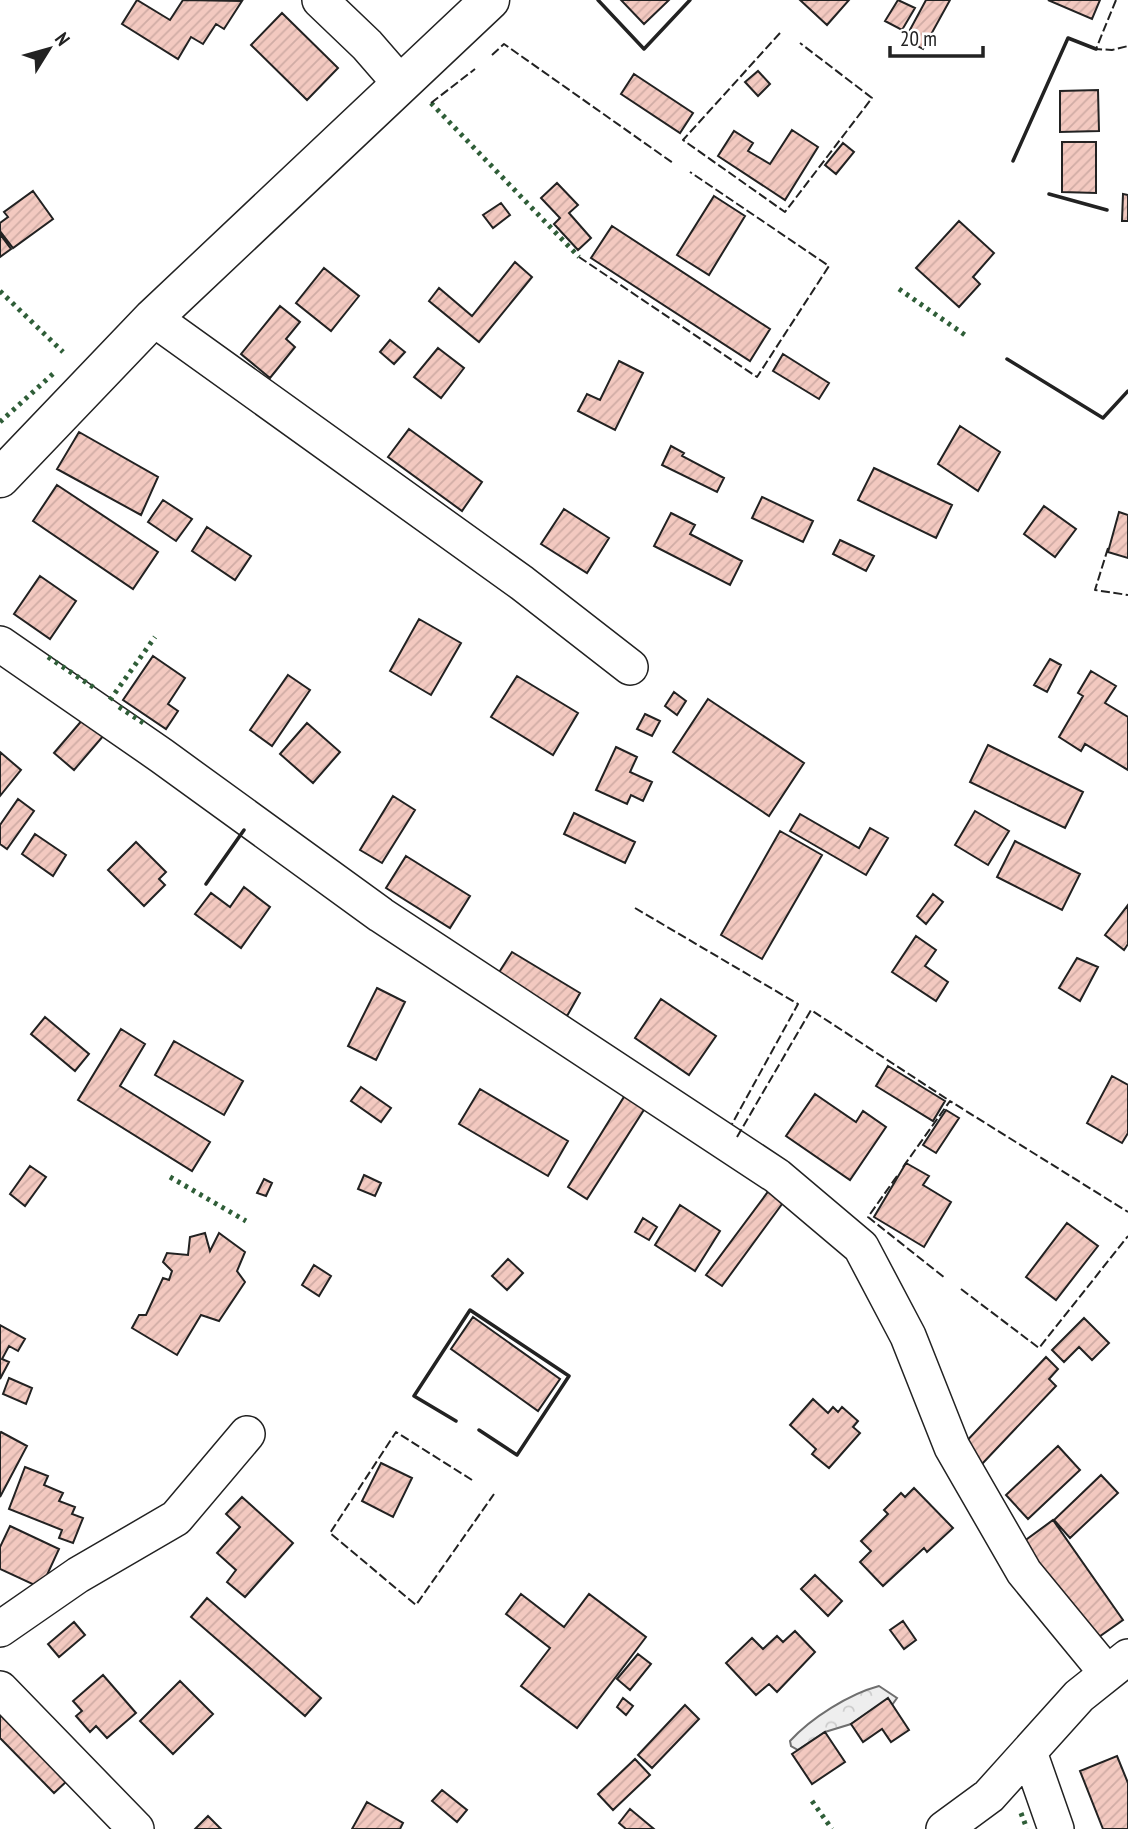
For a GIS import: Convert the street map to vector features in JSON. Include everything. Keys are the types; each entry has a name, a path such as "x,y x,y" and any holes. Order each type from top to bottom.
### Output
{"main road":[{"path":"0,478 153,318 491,0"}],"street":[{"path":"320,0 400,83"},
{"path":"153,318 522,583 630,667"},
{"path":"0,644 162,756 380,915 777,1177 861,1247 908,1336 952,1447 1024,1572 1117,1665 1079,1696 989,1796 944,1829"},
{"path":"0,1629 78,1575 176,1518 247,1434"},
{"path":"0,1689 136,1829"},
{"path":"1029,1752 1056,1829"}],"green space":[{"path":"879,1686 897,1698 892,1705 888,1699 851,1724 825,1732 798,1750 791,1746 790,1741 819,1716 855,1695"}],"building":[{"path":"137,0 170,20 183,0 242,1 224,29 216,24 203,44 191,37 178,59 122,24"},
{"path":"621,0 669,0 644,24"},
{"path":"800,0 849,0 827,25"},
{"path":"898,0 915,8 902,30 885,21"},
{"path":"926,0 950,0 923,49 905,39"},
{"path":"1048,0 1100,0 1092,19"},
{"path":"282,13 338,68 307,100 251,45"},
{"path":"758,71 770,84 758,96 745,82"},
{"path":"634,74 693,113 680,133 621,94"},
{"path":"1098,90 1099,131 1060,132 1060,91"},
{"path":"792,130 818,147 785,200 718,156 734,131 753,143 748,151 770,164"},
{"path":"1062,142 1096,142 1096,193 1062,192"},
{"path":"843,143 854,152 836,174 825,165"},
{"path":"557,183 578,205 569,213 591,238 578,250 554,224 560,218 541,198"},
{"path":"33,191 53,219 13,248 0,231 0,223 8,217 4,212"},
{"path":"1123,194 1128,195 1128,221 1122,221"},
{"path":"714,196 745,216 709,275 677,255"},
{"path":"501,203 510,215 493,228 483,215"},
{"path":"959,221 994,253 973,277 980,284 959,307 916,268"},
{"path":"612,226 770,329 750,361 591,258"},
{"path":"0,234 11,249 0,257"},
{"path":"515,262 532,277 479,342 429,301 439,288 472,316"},
{"path":"324,268 359,296 331,331 296,303"},
{"path":"280,306 300,322 286,339 295,347 270,378 241,354"},
{"path":"390,340 405,352 394,364 380,352"},
{"path":"438,348 464,368 441,398 414,377"},
{"path":"783,354 829,383 819,399 773,371"},
{"path":"619,361 643,373 615,430 578,411 587,394 600,400"},
{"path":"960,426 1000,452 978,491 938,464"},
{"path":"409,429 482,482 462,511 388,457"},
{"path":"79,432 158,477 141,515 57,469"},
{"path":"671,446 684,453 682,456 724,478 717,492 662,465"},
{"path":"874,468 952,505 936,538 858,500"},
{"path":"57,485 158,552 133,589 33,521"},
{"path":"762,497 813,521 803,542 752,518"},
{"path":"163,500 192,519 176,541 148,522"},
{"path":"1044,506 1076,529 1055,557 1024,534"},
{"path":"564,509 609,538 587,573 541,544"},
{"path":"1119,512 1128,515 1128,558 1108,552"},
{"path":"671,513 695,525 690,534 742,561 730,585 654,546"},
{"path":"207,527 251,556 235,580 192,551"},
{"path":"840,540 874,556 866,571 833,554"},
{"path":"40,576 76,601 50,639 14,614"},
{"path":"419,619 461,643 431,695 390,671"},
{"path":"153,656 185,678 168,704 178,711 166,729 123,700"},
{"path":"1050,659 1061,665 1047,692 1034,685"},
{"path":"1091,671 1116,686 1105,703 1128,717 1128,770 1085,744 1081,751 1059,737 1083,696 1078,693"},
{"path":"288,675 310,690 272,746 250,730"},
{"path":"517,676 578,713 553,755 491,717"},
{"path":"674,692 686,701 677,715 665,706"},
{"path":"708,699 804,763 769,816 673,752"},
{"path":"645,714 660,721 652,736 637,729"},
{"path":"84,718 104,735 74,770 54,753"},
{"path":"307,723 340,752 313,783 280,754"},
{"path":"988,745 1083,792 1065,828 970,782"},
{"path":"616,747 637,757 630,772 652,782 643,801 631,795 627,804 596,790"},
{"path":"0,752 21,770 0,796"},
{"path":"393,796 415,810 382,863 360,850"},
{"path":"18,799 34,811 7,849 0,844 0,825"},
{"path":"975,811 1009,831 988,865 955,845"},
{"path":"574,813 635,842 625,863 564,834"},
{"path":"800,814 859,848 870,828 888,838 866,875 790,831"},
{"path":"780,831 822,855 762,959 721,935"},
{"path":"35,834 66,855 53,876 22,854"},
{"path":"1015,841 1080,874 1062,910 997,877"},
{"path":"136,842 166,872 159,879 165,885 144,906 108,870"},
{"path":"406,856 470,896 450,928 386,888"},
{"path":"244,887 270,907 241,948 195,914 211,893 230,907"},
{"path":"933,894 943,902 926,924 917,916"},
{"path":"1128,905 1128,944 1124,950 1105,935"},
{"path":"916,936 936,950 925,966 948,982 936,1001 892,972"},
{"path":"512,952 580,993 567,1016 498,974"},
{"path":"1077,958 1098,967 1080,1001 1059,988"},
{"path":"377,988 405,1002 376,1060 348,1046"},
{"path":"661,999 716,1036 689,1075 635,1038"},
{"path":"45,1017 89,1054 75,1071 31,1034"},
{"path":"121,1029 145,1044 120,1086 210,1142 192,1171 78,1100"},
{"path":"174,1041 243,1081 224,1115 155,1075"},
{"path":"888,1066 945,1101 933,1121 876,1086"},
{"path":"1112,1076 1128,1085 1128,1133 1122,1143 1087,1123"},
{"path":"361,1087 391,1108 381,1122 351,1101"},
{"path":"480,1089 568,1141 548,1176 459,1124"},
{"path":"627,1092 647,1105 587,1199 568,1187"},
{"path":"815,1094 856,1122 863,1111 886,1127 850,1180 786,1136"},
{"path":"946,1110 959,1118 936,1153 923,1145"},
{"path":"906,1163 929,1176 923,1185 951,1202 924,1247 874,1217"},
{"path":"30,1166 46,1177 25,1206 10,1194"},
{"path":"364,1175 381,1183 375,1196 358,1189"},
{"path":"264,1179 272,1183 266,1196 257,1193"},
{"path":"770,1189 785,1200 722,1286 706,1275"},
{"path":"680,1205 720,1231 695,1271 655,1245"},
{"path":"643,1218 657,1227 649,1240 635,1232"},
{"path":"1067,1223 1098,1246 1056,1300 1026,1277"},
{"path":"205,1233 210,1251 219,1233 245,1252 237,1271 245,1282 219,1321 201,1315 177,1355 132,1328 139,1315 146,1315 163,1278 169,1280 172,1271 163,1262 167,1253 188,1255 190,1237"},
{"path":"508,1259 523,1273 507,1290 492,1276"},
{"path":"314,1265 331,1276 319,1296 302,1285"},
{"path":"473,1317 560,1379 538,1411 451,1349"},
{"path":"1084,1318 1109,1343 1092,1360 1079,1347 1064,1362 1052,1350"},
{"path":"0,1325 25,1339 18,1351 9,1346 2,1359 9,1362 0,1379"},
{"path":"1046,1357 1058,1369 1049,1379 1056,1386 981,1465 961,1447"},
{"path":"9,1378 32,1388 26,1404 3,1394"},
{"path":"813,1399 828,1413 833,1407 838,1412 842,1407 858,1421 853,1427 860,1433 829,1468 812,1454 816,1449 790,1425"},
{"path":"0,1433 27,1446 0,1497"},
{"path":"1058,1446 1080,1470 1028,1519 1006,1495"},
{"path":"381,1463 412,1478 393,1517 362,1501"},
{"path":"25,1467 48,1476 44,1485 63,1493 59,1501 75,1507 72,1514 83,1518 73,1543 59,1538 62,1530 9,1509"},
{"path":"1101,1475 1118,1493 1070,1538 1054,1520"},
{"path":"914,1488 953,1528 927,1552 924,1548 883,1586 860,1562 871,1551 861,1541 888,1514 884,1510 901,1493 905,1497"},
{"path":"242,1497 293,1543 245,1597 227,1582 236,1570 217,1553 240,1527 226,1514"},
{"path":"1053,1520 1123,1620 1093,1641 1023,1542"},
{"path":"10,1526 59,1549 41,1588 0,1569 0,1547"},
{"path":"815,1575 842,1601 828,1616 801,1589"},
{"path":"521,1594 564,1627 589,1594 646,1637 577,1728 521,1686 550,1648 506,1614"},
{"path":"207,1598 321,1698 305,1716 191,1617"},
{"path":"903,1621 916,1640 904,1649 890,1630"},
{"path":"74,1622 85,1635 59,1657 48,1644"},
{"path":"795,1631 815,1652 777,1692 769,1684 756,1695 726,1663 752,1638 763,1649 777,1636 783,1642"},
{"path":"638,1654 651,1664 630,1690 617,1679"},
{"path":"103,1675 136,1713 107,1738 96,1726 90,1732 76,1716 82,1711 73,1701"},
{"path":"180,1681 213,1714 173,1754 140,1721"},
{"path":"623,1698 633,1706 626,1715 617,1707"},
{"path":"888,1698 909,1730 891,1742 882,1729 863,1742 851,1724"},
{"path":"685,1705 699,1719 652,1768 638,1755"},
{"path":"0,1713 68,1780 54,1793 0,1738"},
{"path":"825,1732 845,1762 812,1784 792,1754"},
{"path":"1117,1756 1128,1783 1128,1829 1103,1829 1080,1771"},
{"path":"635,1759 650,1775 613,1810 598,1794"},
{"path":"442,1790 467,1810 457,1822 432,1801"},
{"path":"367,1802 403,1823 400,1829 352,1829"},
{"path":"630,1809 654,1829 626,1829 619,1823"},
{"path":"208,1816 221,1829 195,1829"}],"hedge":[{"path":"431,103 579,257"},
{"path":"899,289 965,335"},
{"path":"0,291 63,352"},
{"path":"0,422 55,372"},
{"path":"110,700 155,637"},
{"path":"48,657 96,689"},
{"path":"119,707 145,724"},
{"path":"170,1177 246,1221"},
{"path":"812,1801 832,1829"},
{"path":"1021,1813 1027,1829"}],"fence":[{"path":"1116,0 1096,49 1112,50 1128,46"},
{"path":"780,33 683,140 785,212 872,98 800,43"},
{"path":"492,55 504,44 673,163"},
{"path":"431,103 475,69"},
{"path":"579,257 757,377 829,266 690,172"},
{"path":"1108,548 1095,590 1128,595"},
{"path":"635,908 798,1004 732,1124"},
{"path":"737,1137 811,1010 950,1101"},
{"path":"903,1167 950,1101 1128,1212"},
{"path":"897,1176 868,1217 945,1278"},
{"path":"961,1289 1039,1348 1128,1236"},
{"path":"472,1480 396,1432 330,1533 416,1605 494,1494"}],"wall":[{"path":"598,0 644,49 690,0"},
{"path":"1013,161 1068,38 1096,49"},
{"path":"1049,194 1107,210"},
{"path":"1007,359 1103,418 1128,391"},
{"path":"206,884 244,830"},
{"path":"456,1421 414,1396 470,1310 569,1376 517,1455 479,1430"}]}
